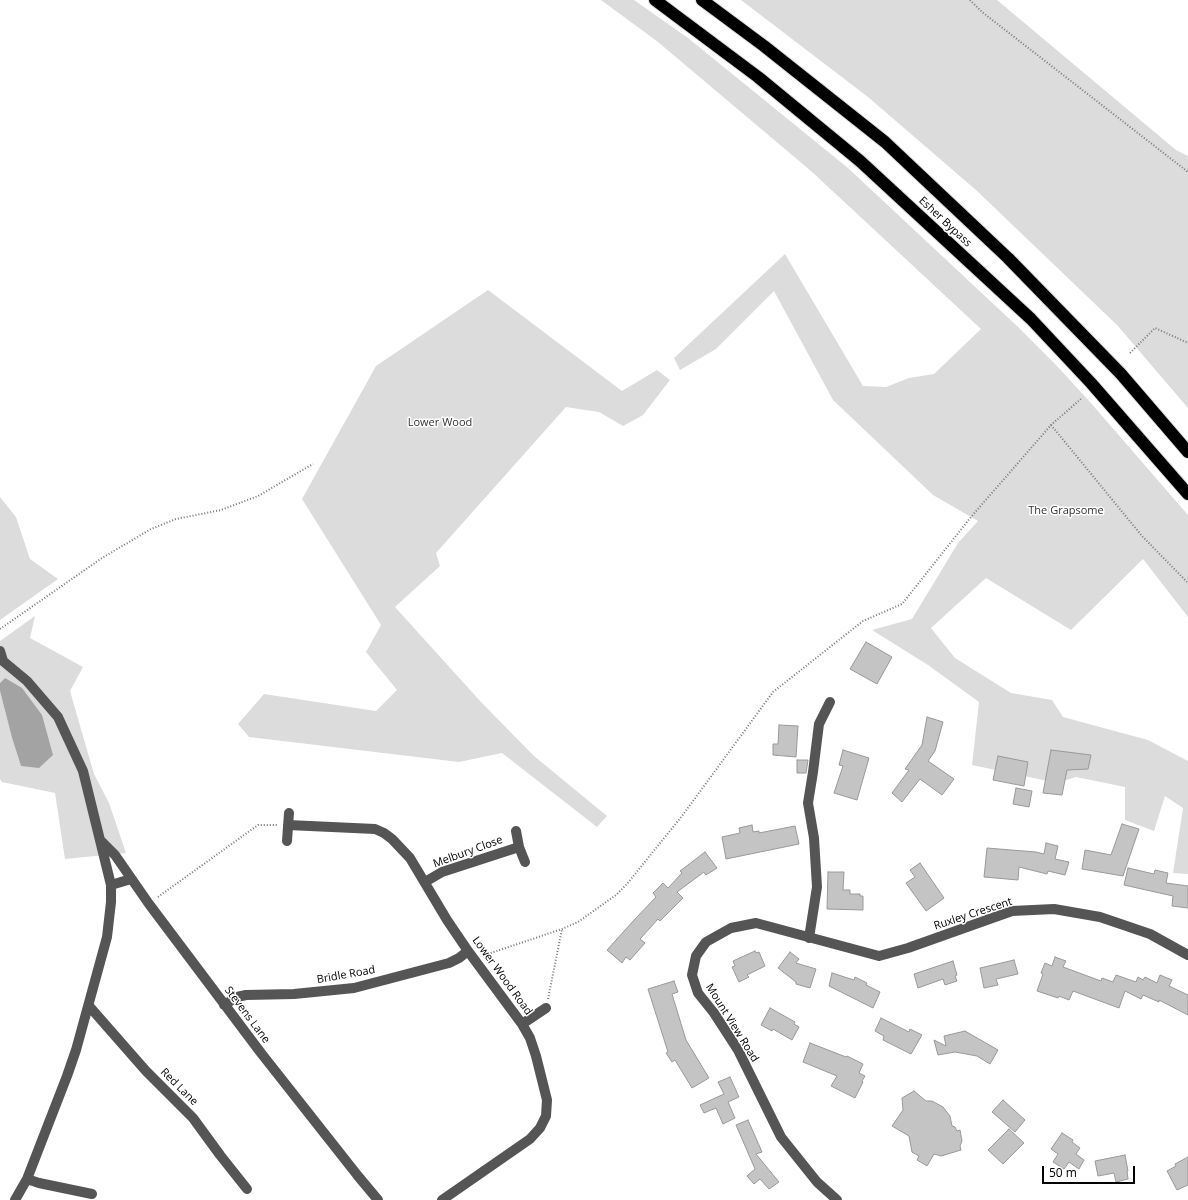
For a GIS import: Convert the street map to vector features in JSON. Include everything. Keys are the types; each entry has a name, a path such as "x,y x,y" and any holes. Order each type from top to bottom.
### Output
{"highway":[{"name":"Esher Bypass","path":"655,0 758,77 860,161 1031,320 1091,383 1188,494"},
{"name":"Esher Bypass","path":"702,0 764,46 885,142 1008,258 1121,374 1188,452"}],"street":[{"path":"0,651 4,661 27,681 58,717 83,771 111,885 111,902 107,938 76,1050 26,1179 16,1200"},
{"path":"809,938 817,887 814,838 808,803 819,724 830,702"},
{"path":"287,841 289,813"},
{"name":"Lower Wood Road","path":"288,825 375,829 392,839 410,858 447,920 522,1024 530,1038 547,1100 546,1116 540,1128 530,1139 442,1200"},
{"name":"Melbury Close","path":"516,831 525,862"},
{"name":"Stevens Lane","path":"101,841 115,855 149,904 224,1005 378,1200"},
{"name":"Melbury Close","path":"425,882 442,872 520,847"},
{"path":"111,885 131,879"},
{"name":"Ruxley Crescent","path":"809,938 879,956 908,948 1012,911 1054,909 1100,917 1150,934 1188,955"},
{"name":"Mount View Road","path":"809,938 756,923 731,928 706,942 696,956 692,975 698,992 714,1013 738,1050 781,1137 817,1182 837,1200"},
{"name":"Bridle Road","path":"224,1005 237,997 246,995 294,994 354,988 449,963 459,958 471,955"},
{"name":"Red Lane","path":"89,1006 141,1066 193,1118 247,1189"},
{"path":"522,1024 546,1008"},
{"path":"26,1179 92,1194"}],"path":[{"path":"970,0 982,12 1188,172"},
{"path":"1130,353 1155,328 1188,344"},
{"path":"471,955 562,929 578,922 616,895 627,884 682,816 773,692 863,621 902,604 971,517 1051,425 1082,398"},
{"path":"1051,425 1142,536 1188,583"},
{"path":"0,629 102,558 151,529 176,519 221,510 258,496 312,464"},
{"path":"149,904 258,825 288,825"},
{"path":"546,1008 562,929"}],"green space":[{"name":"The Grapsome","path":"601,0 634,0 688,38 848,168 1017,326 1057,366 1188,515 1188,617 1143,559 1071,630 986,578 931,628 955,658 1011,693 1052,700 1063,717 1148,740 1188,761 1188,874 1173,873 1183,808 1165,796 1154,831 1125,820 1125,787 1076,777 1057,783 972,765 979,702 928,665 872,630 912,619 958,543 978,521 933,495 833,400 774,291 716,349 680,370 674,358 785,254 863,386 886,387 909,378 934,374 981,329 811,171 658,42"},
{"path":"741,0 997,0 1176,150 1188,156 1188,408 1117,325 976,190 868,97"},
{"name":"Lower Wood","path":"488,290 622,391 657,370 670,380 643,415 623,426 599,412 566,407 436,553 440,566 395,607 481,702 534,756 607,816 597,827 502,753 459,762 249,737 238,724 264,694 376,711 397,690 366,652 381,625 302,499 376,366"},
{"path":"0,497 16,517 30,559 58,579 0,620"},
{"path":"35,616 30,638 83,667 70,691 94,774 109,803 126,853 65,859 55,793 2,782 0,779 0,691 21,766 5,678 0,683 0,641"}],"shaded area":[{"path":"5,678 22,688 42,715 53,755 39,768 21,766 0,691 0,683"}],"building":[{"path":"866,642 892,657 877,684 850,669"},
{"path":"927,717 943,722 935,751 928,761 954,779 942,795 920,779 902,802 892,793 909,770 905,769 922,745"},
{"path":"779,725 798,726 796,757 773,755 773,744 778,744"},
{"path":"843,750 869,758 857,800 834,793 843,766 839,765"},
{"path":"1051,750 1091,755 1088,769 1067,770 1062,795 1043,793"},
{"path":"998,756 1028,762 1024,786 993,780"},
{"path":"797,760 808,760 806,773 797,773"},
{"path":"1016,788 1032,791 1029,807 1013,804"},
{"path":"1122,824 1139,829 1123,876 1082,869 1085,850 1111,855"},
{"path":"752,825 753,832 759,831 759,833 795,826 799,844 726,859 722,837 740,833 739,828"},
{"path":"1046,843 1058,846 1055,859 1069,862 1065,875 1048,871 1047,874 1019,867 1018,880 984,877 987,848 1044,854"},
{"path":"705,852 717,868 706,875 704,872 677,892 683,898 660,921 658,919 640,939 645,943 630,960 626,957 622,963 607,950 656,897 653,893 663,883 668,888 682,873 680,871"},
{"path":"920,863 944,898 926,911 906,883 915,877 910,870"},
{"path":"1128,868 1154,874 1155,870 1168,873 1166,883 1188,886 1188,908 1172,906 1173,896 1124,885"},
{"path":"828,872 844,872 843,890 850,890 850,894 860,894 860,896 863,896 863,910 827,909"},
{"path":"755,951 756,953 759,952 765,966 747,975 749,977 739,982 732,967 735,966 733,961"},
{"path":"790,952 799,959 796,963 816,969 810,988 796,984 796,982 778,968"},
{"path":"1055,957 1066,961 1063,967 1101,981 1102,978 1113,982 1116,975 1136,982 1138,977 1143,980 1145,977 1157,983 1160,975 1172,980 1169,986 1188,995 1188,1015 1159,1000 1159,1002 1143,995 1141,999 1125,991 1119,1008 1073,991 1069,1000 1037,991 1045,963 1052,966"},
{"path":"1014,960 1018,974 996,979 998,985 984,988 980,968"},
{"path":"953,961 957,981 945,985 943,979 918,988 914,974"},
{"path":"832,973 854,980 855,977 867,983 866,985 880,992 873,1008 829,986"},
{"path":"674,981 678,992 672,994 686,1040 709,1078 692,1088 675,1060 672,1062 666,1053 668,1052 648,989"},
{"path":"770,1008 795,1022 794,1024 799,1027 792,1040 773,1029 772,1031 761,1025"},
{"path":"881,1018 909,1032 910,1029 922,1035 911,1054 883,1040 884,1036 875,1031"},
{"path":"965,1031 998,1050 990,1064 977,1056 955,1052 938,1055 934,1040 946,1046 944,1036"},
{"path":"810,1043 846,1057 847,1056 863,1064 859,1073 865,1076 855,1098 831,1086 837,1076 803,1062"},
{"path":"730,1077 739,1097 728,1102 735,1118 723,1124 716,1108 704,1113 700,1105 724,1094 718,1082"},
{"path":"914,1091 926,1101 932,1101 943,1107 950,1116 952,1126 955,1127 957,1131 960,1130 962,1141 960,1146 961,1150 941,1156 934,1154 927,1166 917,1160 919,1156 912,1152 909,1136 892,1126 903,1110 902,1098"},
{"path":"1003,1100 1025,1120 1015,1132 992,1112"},
{"path":"748,1120 762,1152 756,1154 779,1182 769,1189 760,1179 754,1184 747,1176 755,1169 736,1125"},
{"path":"1009,1129 1024,1143 1003,1164 988,1150"},
{"path":"1062,1133 1073,1140 1072,1142 1080,1148 1076,1154 1084,1160 1079,1169 1069,1162 1064,1169 1053,1162 1058,1154 1051,1149"},
{"path":"1125,1155 1128,1179 1116,1182 1114,1173 1098,1176 1095,1161"},
{"path":"1188,1157 1188,1185 1177,1190 1167,1171 1176,1166 1175,1164"}]}
